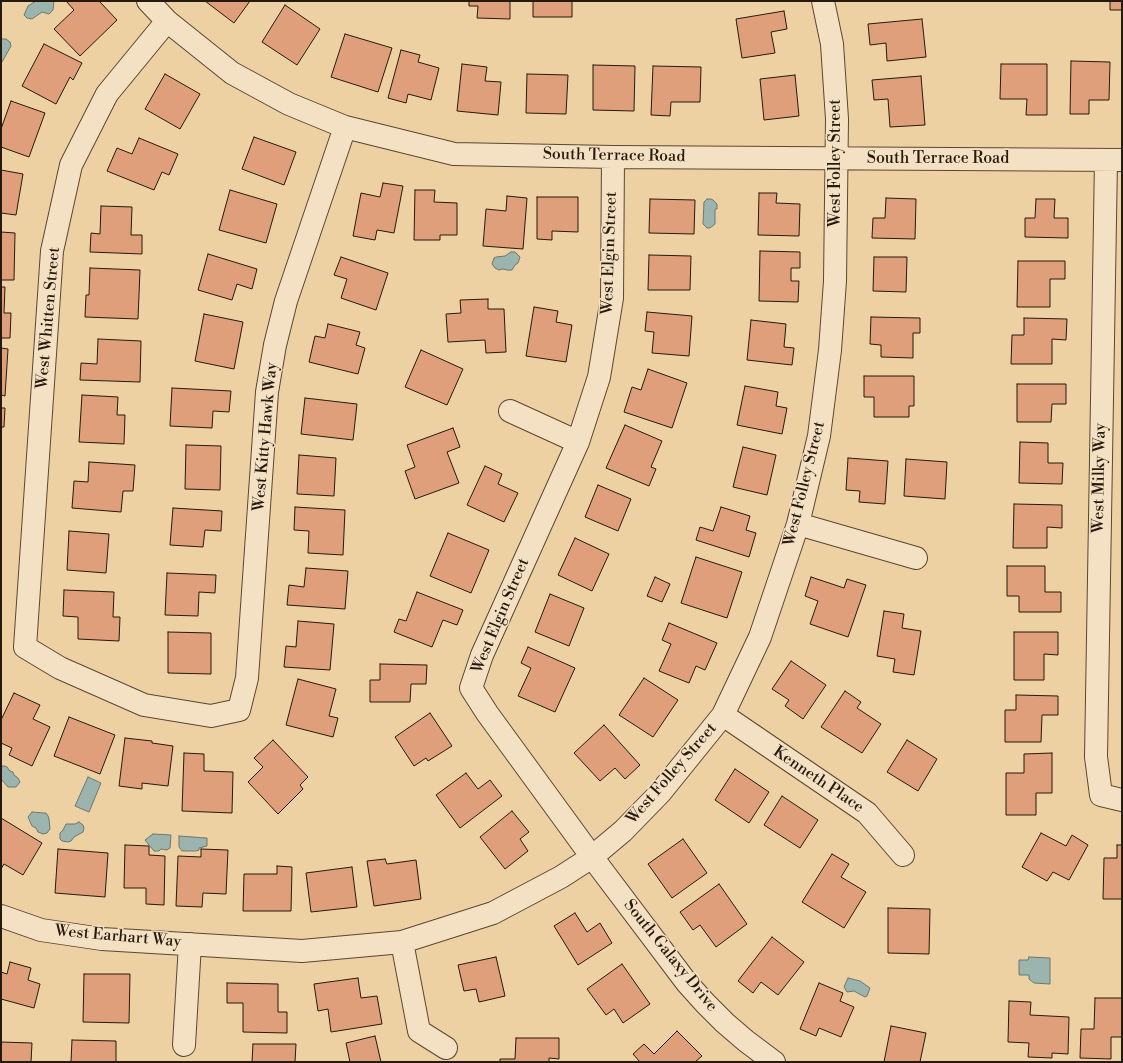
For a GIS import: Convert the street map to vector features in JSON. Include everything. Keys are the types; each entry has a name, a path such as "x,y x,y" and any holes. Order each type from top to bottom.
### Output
{"street":[{"name":"South Terrace Road","path":"148,1 167,21 232,73 289,104 345,127 454,154 613,157 1114,160"},
{"name":"West Folley Street","path":"592,857 623,831 660,793 723,715 760,637 798,524 819,436 830,350 835,281 837,119 832,44 823,1"},
{"name":"West Whitten Street","path":"167,21 107,94 71,164 52,251 25,646 60,668 144,705 211,716 239,710"},
{"name":"West Kitty Hawk Way","path":"239,710 247,678 267,392 275,345 286,301 345,127"},
{"name":"West Elgin Street","path":"592,857 487,713 471,688 482,655 578,442 599,377 612,298 613,157"},
{"name":"West Milky Way","path":"1112,798 1096,757 1114,160"},
{"path":"510,411 578,442"},
{"path":"798,524 916,558"},
{"name":"Kenneth Place","path":"723,715 867,813 903,855"},
{"name":"West Earhart Way","path":"1,916 41,930 102,939 302,951 402,942 493,913 562,877 592,857"},
{"name":"South Galaxy Drive","path":"592,857 700,998 735,1032 774,1062"},
{"path":"402,942 419,1031 446,1048"},
{"name":"West Earhart Way","path":"184,1045 190,944"}],"water":[{"path":"36,1 54,1 53,10 49,14 42,12 32,19 27,18 24,15 28,6"},
{"path":"1,39 6,39 10,42 11,46 2,62 1,62"},
{"path":"707,199 713,200 717,204 717,209 715,209 715,224 710,228 707,228 703,224 704,202"},
{"path":"511,252 515,252 520,257 518,263 512,270 499,270 495,268 492,264 494,258 505,256"},
{"path":"1,766 7,767 18,778 20,782 16,787 8,787 1,779"},
{"path":"88,777 101,783 89,812 75,806"},
{"path":"32,812 46,813 49,819 50,829 47,833 43,834 38,832 36,828 32,826 28,817"},
{"path":"79,822 83,825 83,832 68,842 60,839 60,833 66,824 75,824"},
{"path":"153,834 171,835 170,848 167,850 161,849 159,851 154,851 145,840"},
{"path":"179,836 207,838 207,846 199,848 199,850 196,851 182,851 179,847"},
{"path":"1029,957 1050,958 1050,984 1034,983 1029,979 1029,975 1019,975 1019,960 1028,960"},
{"path":"848,978 860,981 870,988 867,996 865,997 854,991 847,992 844,987"}],"building":[{"path":"66,1 99,1 117,20 80,56 54,29 74,10"},
{"path":"205,1 250,1 234,23"},
{"path":"469,1 510,1 510,19 477,18 478,6 469,6"},
{"path":"533,1 572,1 572,17 533,17"},
{"path":"1110,1 1122,1 1122,10 1110,10"},
{"path":"285,5 320,29 297,65 262,42"},
{"path":"784,11 787,29 771,32 775,53 742,58 736,19"},
{"path":"922,19 926,57 887,61 886,43 870,45 868,24"},
{"path":"345,34 392,48 378,92 331,77"},
{"path":"44,44 82,63 73,80 70,77 56,104 22,86"},
{"path":"401,50 420,55 418,62 439,68 431,100 408,94 406,103 388,98"},
{"path":"1071,61 1110,62 1109,100 1089,100 1089,114 1070,114"},
{"path":"462,64 487,67 485,81 501,82 498,115 457,111"},
{"path":"1001,64 1047,64 1047,115 1026,115 1027,99 1000,99"},
{"path":"593,65 635,66 634,111 593,110"},
{"path":"653,66 701,67 700,102 671,102 670,116 651,115"},
{"path":"165,74 200,94 180,129 145,109"},
{"path":"527,74 568,75 566,114 526,113"},
{"path":"795,75 799,116 764,120 760,79"},
{"path":"921,76 925,125 890,127 888,99 874,100 872,80"},
{"path":"11,101 45,113 29,157 1,147 1,129"},
{"path":"254,137 296,152 284,185 242,169"},
{"path":"139,138 178,154 169,175 162,172 154,190 107,171 117,148 132,154"},
{"path":"1,170 23,174 16,215 1,213"},
{"path":"383,183 403,186 394,233 377,230 375,240 353,236 361,193 380,197"},
{"path":"230,190 277,204 266,243 219,230"},
{"path":"415,190 435,190 434,202 457,203 457,235 440,235 440,240 414,240"},
{"path":"759,193 777,193 776,203 800,204 799,236 758,235"},
{"path":"507,196 527,198 523,249 483,246 486,209 506,211"},
{"path":"537,197 578,197 578,232 552,231 552,240 537,239"},
{"path":"886,198 916,199 915,239 872,238 873,218 885,218"},
{"path":"650,199 695,200 694,234 649,233"},
{"path":"1036,199 1055,199 1054,218 1068,218 1068,238 1025,237 1025,218 1035,218"},
{"path":"101,206 132,207 131,235 142,235 142,254 90,252 91,233 100,234"},
{"path":"1,232 15,233 14,280 1,280"},
{"path":"760,251 800,252 800,268 791,268 791,281 799,281 798,302 759,301"},
{"path":"208,254 257,269 252,289 237,284 232,300 198,290"},
{"path":"649,255 691,256 690,290 648,290"},
{"path":"341,257 388,273 376,310 341,298 347,279 334,275"},
{"path":"874,257 907,257 906,292 873,291"},
{"path":"1018,261 1065,261 1065,279 1050,279 1050,307 1017,307"},
{"path":"90,268 140,270 138,319 85,317 86,295 89,295"},
{"path":"1,287 5,287 4,313 11,313 10,338 1,338"},
{"path":"488,299 488,309 504,309 506,352 486,353 485,340 448,342 446,314 461,313 460,300"},
{"path":"534,307 558,311 556,322 572,325 566,362 526,356"},
{"path":"647,312 692,316 689,356 652,353 654,332 645,331"},
{"path":"204,314 243,322 234,369 195,361"},
{"path":"871,317 920,318 920,333 913,333 913,358 881,357 881,345 870,344"},
{"path":"1024,318 1067,319 1066,340 1052,339 1052,364 1011,364 1012,335 1024,335"},
{"path":"751,320 786,324 784,347 794,348 792,365 747,360"},
{"path":"328,324 360,332 356,345 365,348 358,374 309,362 315,336 325,338"},
{"path":"98,339 141,341 140,382 80,380 81,363 97,364"},
{"path":"1,348 8,349 5,396 1,395"},
{"path":"421,350 463,369 447,405 405,387"},
{"path":"648,369 687,383 672,428 624,412 632,387 641,390"},
{"path":"864,376 914,376 914,406 909,406 909,417 874,417 874,397 864,397"},
{"path":"1017,384 1066,384 1066,404 1052,404 1051,422 1017,422"},
{"path":"745,386 778,392 776,406 787,408 782,434 737,425"},
{"path":"172,388 231,391 229,412 213,411 212,428 170,426"},
{"path":"82,395 118,397 117,415 125,415 124,444 79,442"},
{"path":"305,398 357,404 353,440 301,434"},
{"path":"1,408 5,408 4,427 1,427"},
{"path":"625,425 662,441 651,467 656,469 649,486 606,468"},
{"path":"453,428 460,447 447,452 459,483 415,499 405,471 415,467 407,445"},
{"path":"1020,442 1048,443 1048,463 1063,463 1062,484 1019,483"},
{"path":"186,445 221,446 220,490 185,489"},
{"path":"743,447 776,455 767,495 733,487"},
{"path":"299,455 336,458 334,496 297,494"},
{"path":"848,458 888,461 885,504 859,502 860,491 846,490"},
{"path":"906,459 947,462 945,499 904,496"},
{"path":"89,462 135,465 133,491 123,491 121,512 72,508 74,481 88,482"},
{"path":"485,466 502,474 498,484 518,493 504,522 467,505"},
{"path":"598,485 631,499 618,531 585,517"},
{"path":"1014,504 1062,505 1062,528 1047,527 1047,548 1013,548"},
{"path":"295,507 345,510 343,555 308,553 309,531 294,530"},
{"path":"721,507 750,516 746,530 756,533 749,557 696,540 700,527 713,531"},
{"path":"173,508 222,511 221,531 205,530 203,547 170,545"},
{"path":"69,531 109,534 106,573 67,570"},
{"path":"448,533 489,550 471,593 430,576"},
{"path":"575,538 609,554 592,591 558,575"},
{"path":"696,557 742,572 727,618 681,603"},
{"path":"1007,566 1045,566 1045,592 1061,592 1061,612 1019,612 1019,596 1007,596"},
{"path":"306,568 348,571 345,609 287,605 289,585 304,587"},
{"path":"167,573 216,575 215,593 199,592 198,616 165,615"},
{"path":"655,577 670,584 662,602 647,596"},
{"path":"811,577 844,588 847,579 866,585 848,637 810,624 818,601 805,596"},
{"path":"64,590 114,592 113,617 120,617 119,641 78,639 78,617 63,616"},
{"path":"417,592 463,610 457,625 443,620 432,647 394,632 399,619 406,621"},
{"path":"550,594 584,608 569,646 535,632"},
{"path":"884,611 904,614 902,628 921,631 914,675 893,672 895,659 877,656"},
{"path":"298,621 334,624 330,670 284,667 286,646 296,647"},
{"path":"669,623 717,643 705,670 696,666 689,683 659,671 671,644 662,640"},
{"path":"168,632 211,633 211,674 168,673"},
{"path":"1014,632 1058,632 1058,655 1044,654 1044,680 1014,680"},
{"path":"528,647 575,668 555,712 518,696 531,668 521,663"},
{"path":"791,661 826,685 803,719 785,706 789,700 772,689"},
{"path":"380,664 427,665 426,684 411,684 410,702 370,702 370,680 380,680"},
{"path":"644,678 678,700 653,737 619,715"},
{"path":"298,679 336,689 329,716 338,718 333,737 286,725"},
{"path":"845,691 861,702 857,708 881,724 862,753 821,727"},
{"path":"14,693 40,705 33,719 50,727 32,766 9,755 12,748 1,743 1,720"},
{"path":"1016,695 1058,696 1058,715 1042,715 1041,742 1005,742 1005,710 1016,710"},
{"path":"430,713 452,746 428,761 426,758 414,766 395,737"},
{"path":"69,717 115,735 100,774 54,756"},
{"path":"604,725 640,765 625,779 615,768 600,781 574,753"},
{"path":"125,738 152,741 152,743 173,746 168,786 142,783 142,789 119,786"},
{"path":"273,740 308,777 300,785 303,789 278,814 248,782 263,767 254,758"},
{"path":"907,740 937,759 918,791 887,772"},
{"path":"184,753 204,754 204,771 233,772 232,813 182,811"},
{"path":"1052,753 1052,793 1036,793 1036,815 1006,815 1006,773 1024,773 1024,754"},
{"path":"735,769 769,792 749,823 715,800"},
{"path":"466,773 478,789 490,780 502,796 460,828 436,795"},
{"path":"782,796 818,820 800,848 764,825"},
{"path":"512,811 529,832 520,839 528,851 505,869 480,837"},
{"path":"1,818 42,843 23,875 4,864 1,869"},
{"path":"1041,833 1066,846 1072,835 1088,845 1069,880 1053,872 1047,881 1022,867"},
{"path":"683,839 707,873 672,898 648,864"},
{"path":"125,845 149,846 149,855 165,856 164,905 146,904 146,888 124,888"},
{"path":"1117,845 1122,845 1122,899 1103,899 1104,858 1117,858"},
{"path":"58,849 108,853 105,897 55,893"},
{"path":"201,849 228,850 226,894 203,893 202,907 176,906 178,856 201,857"},
{"path":"832,854 849,864 841,877 866,892 844,928 802,902"},
{"path":"385,859 387,864 416,860 421,899 374,906 367,861"},
{"path":"277,866 292,867 291,911 243,911 244,874 277,874"},
{"path":"352,867 357,907 311,912 306,873"},
{"path":"719,884 747,924 716,947 700,925 693,930 680,912"},
{"path":"888,908 930,909 929,954 888,953"},
{"path":"575,913 587,932 600,923 612,943 578,965 554,926"},
{"path":"772,937 804,962 778,995 761,982 753,993 738,981"},
{"path":"496,957 505,996 479,1002 476,989 464,991 458,965"},
{"path":"10,962 31,968 28,980 40,984 34,1008 1,999 1,972 7,974"},
{"path":"622,964 650,1004 623,1023 614,1009 606,1015 587,989"},
{"path":"84,974 130,974 129,1023 83,1022"},
{"path":"358,978 361,998 377,996 382,1024 331,1032 328,1009 318,1011 314,984"},
{"path":"227,983 278,984 278,1012 287,1012 287,1033 243,1032 243,1003 227,1003"},
{"path":"819,983 843,993 840,1001 854,1007 841,1037 819,1028 816,1036 800,1029"},
{"path":"1095,998 1122,998 1122,1037 1111,1037 1111,1059 1080,1058 1081,1029 1094,1029"},
{"path":"1009,1001 1031,1002 1030,1015 1069,1017 1068,1054 1052,1053 1052,1058 1028,1057 1029,1043 1008,1042"},
{"path":"891,1026 926,1033 920,1062 884,1062"},
{"path":"677,1031 702,1056 695,1062 640,1062 633,1054 644,1044 654,1054"},
{"path":"375,1036 381,1062 350,1062 346,1043"},
{"path":"516,1038 559,1038 559,1059 549,1058 549,1062 500,1062 500,1059 515,1059"},
{"path":"72,1040 116,1041 116,1062 71,1062"},
{"path":"1,1042 32,1043 31,1062 1,1062"},
{"path":"253,1044 296,1044 295,1062 252,1062"}]}
